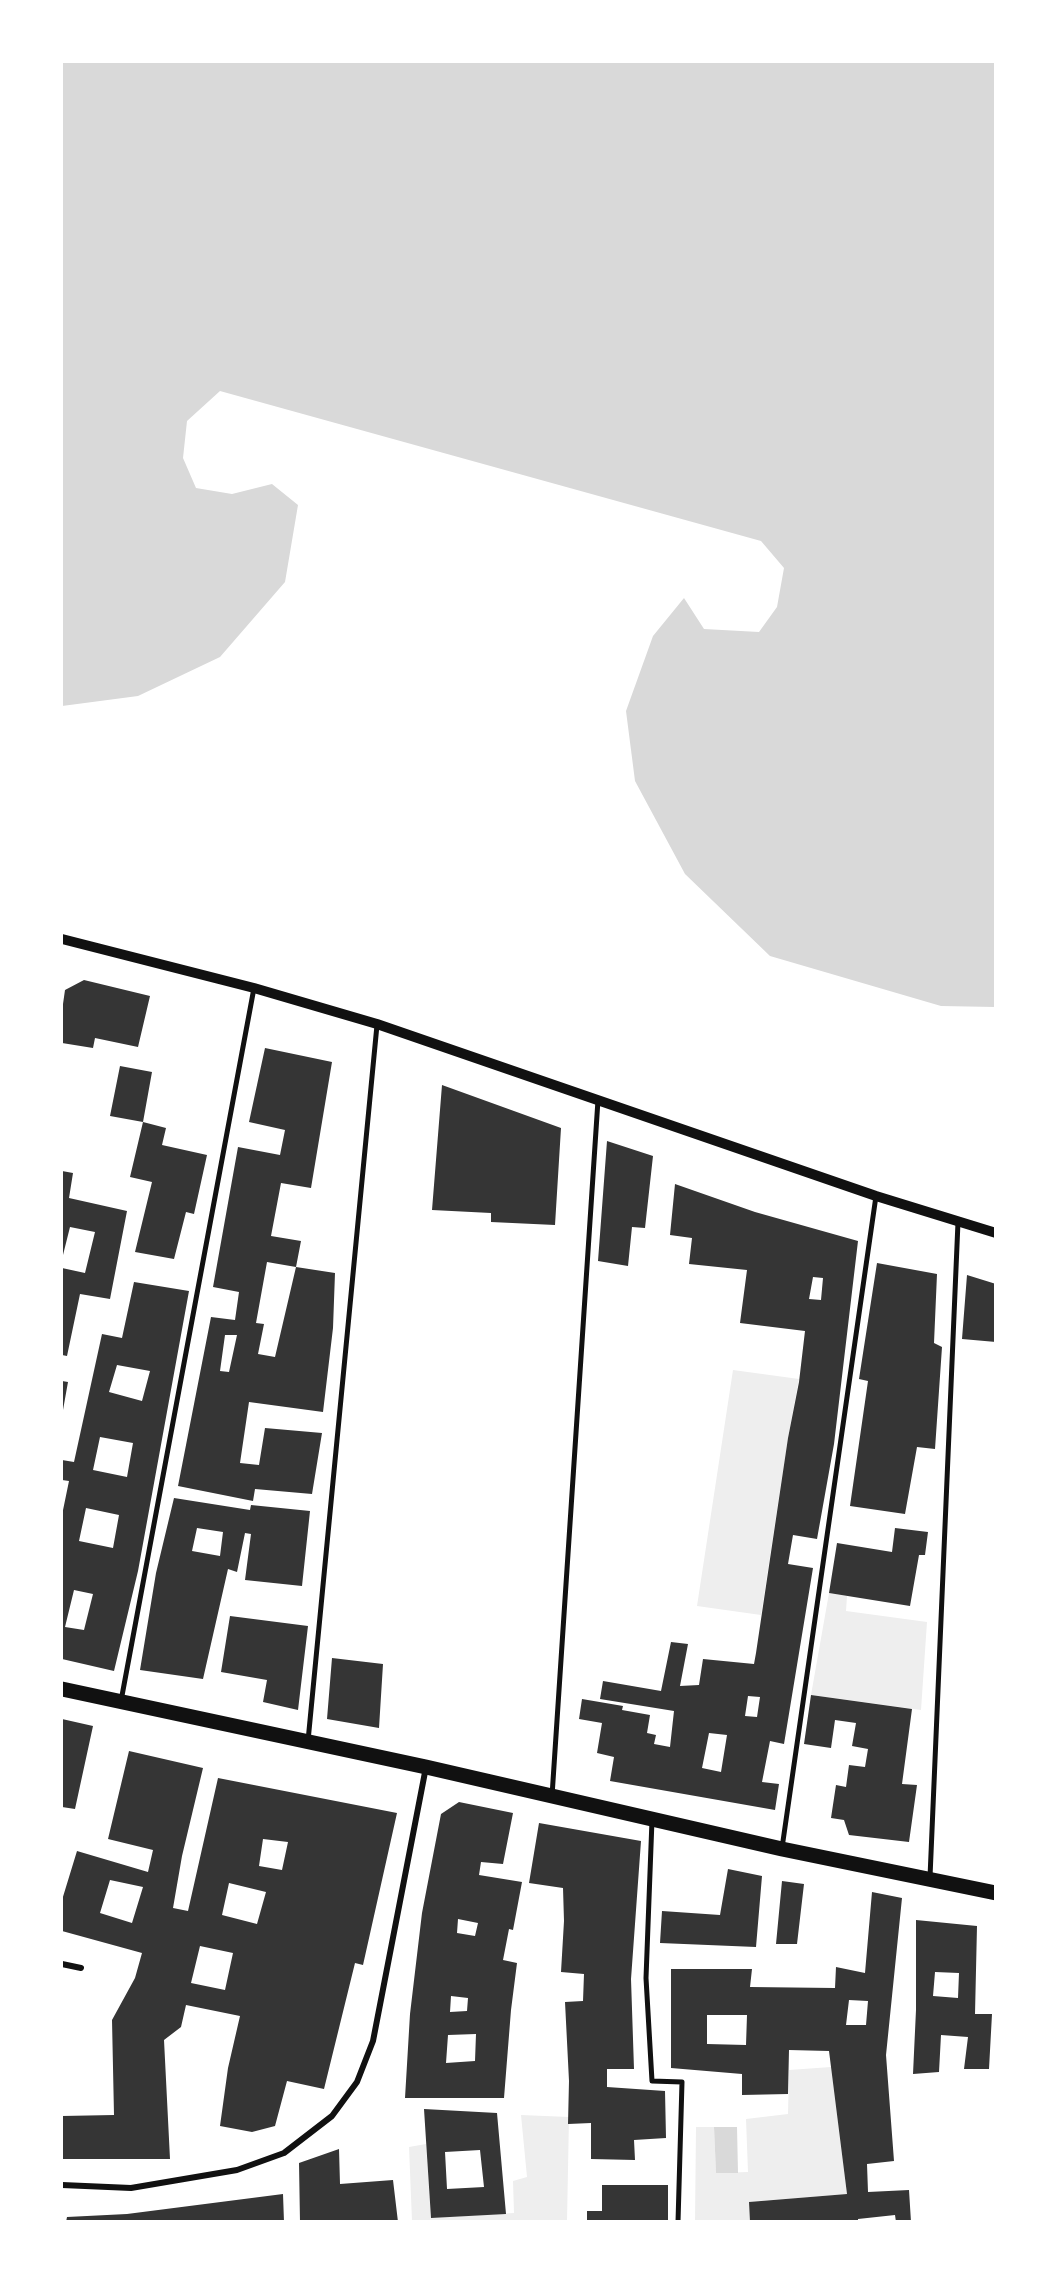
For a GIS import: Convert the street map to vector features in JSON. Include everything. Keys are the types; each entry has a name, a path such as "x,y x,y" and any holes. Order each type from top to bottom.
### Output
{"main road":[{"path":"62,1689 426,1767 782,1850 996,1893"}],"street":[{"path":"62,939 254,988 377,1024 876,1196 996,1233"},
{"path":"120,1702 254,988"},
{"path":"308,1743 377,1024"},
{"path":"552,1796 598,1100"},
{"path":"782,1850 876,1196"},
{"path":"930,1881 958,1222"},
{"path":"62,2185 131,2188 237,2170 284,2153 332,2115 357,2082 373,2041 426,1767"},
{"path":"652,1819 646,1978 652,2081 682,2082 678,2222"},
{"path":"62,1964 81,1968"}],"shaded area":[{"path":"62,62 995,62 995,1007 941,1006 770,956 685,874 635,781 626,711 653,636 684,598 704,629 759,632 777,607 784,568 761,541 220,391 187,421 183,458 196,488 232,494 272,484 298,505 285,582 220,657 138,696 62,706"},
{"path":"733,1370 799,1379 761,1615 697,1606"},
{"path":"829,1593 847,1596 846,1611 927,1622 921,1710 811,1695"},
{"path":"831,2067 847,2194 749,2202 750,2221 695,2222 696,2127 714,2127 716,2173 748,2172 746,2119 788,2114 789,2070"},
{"path":"521,2115 569,2117 567,2221 412,2221 409,2147 426,2144 431,2218 514,2213 513,2181 527,2177"},
{"path":"714,2127 737,2127 738,2173 716,2173"}],"building":[{"path":"84,980 150,996 138,1047 95,1038 93,1048 62,1043 62,1011 65,990"},
{"path":"265,1048 332,1062 311,1188 281,1183 271,1236 301,1241 296,1267 335,1273 333,1328 323,1412 249,1402 240,1463 259,1465 265,1428 322,1433 312,1494 255,1489 253,1501 178,1486 211,1317 235,1320 239,1292 213,1287 238,1147 280,1155 285,1130 249,1122","holes":["267,1262 296,1267 275,1357 258,1354 264,1324 256,1323","225,1335 237,1335 229,1372 220,1371"]},
{"path":"120,1066 152,1072 143,1122 110,1116"},
{"path":"442,1085 561,1128 555,1225 491,1222 491,1213 432,1210"},
{"path":"143,1122 166,1128 162,1145 207,1155 194,1214 186,1212 174,1259 135,1252 152,1182 130,1177"},
{"path":"607,1141 653,1156 645,1228 632,1227 628,1266 598,1261"},
{"path":"62,1171 73,1173 69,1198 127,1211 110,1299 80,1294 67,1356 62,1355 62,1268 85,1273 95,1232 70,1227 62,1259"},
{"path":"675,1184 755,1212 858,1241 834,1444 817,1539 793,1535 788,1564 813,1568 784,1744 770,1741 762,1782 779,1784 775,1810 610,1781 614,1757 597,1753 602,1723 579,1719 582,1699 623,1706 622,1710 650,1715 647,1733 656,1735 654,1744 670,1747 674,1711 600,1699 603,1681 661,1691 671,1642 688,1644 680,1686 699,1685 703,1659 754,1664 805,1331 740,1323 747,1270 689,1264 692,1238 670,1235","holes":["813,1277 823,1278 821,1300 809,1299","748,1696 760,1697 757,1717 745,1716","709,1733 727,1735 721,1772 702,1768"]},
{"path":"877,1263 937,1274 934,1343 942,1347 935,1449 917,1447 905,1514 850,1506 868,1381 859,1379"},
{"path":"967,1275 996,1284 996,1342 962,1339"},
{"path":"134,1282 189,1291 138,1571 114,1671 62,1659 62,1515 69,1481 62,1480 62,1460 74,1462 102,1334 122,1338","holes":["117,1365 150,1371 142,1401 109,1392","100,1437 133,1443 127,1477 93,1470","86,1508 119,1515 113,1548 79,1541","74,1590 93,1594 84,1630 65,1627"]},
{"path":"62,1381 68,1382 63,1410 62,1410"},
{"path":"174,1498 250,1510 251,1505 310,1511 302,1586 245,1580 251,1534 245,1533 237,1572 228,1569 203,1679 140,1670 156,1573","holes":["197,1528 223,1532 220,1556 192,1551"]},
{"path":"895,1528 928,1532 925,1555 919,1555 910,1606 829,1593 837,1543 892,1552"},
{"path":"230,1616 308,1626 298,1710 263,1702 267,1680 221,1672"},
{"path":"332,1658 383,1664 379,1728 327,1719"},
{"path":"811,1695 912,1709 902,1784 917,1785 909,1842 849,1835 844,1820 831,1818 836,1785 846,1787 849,1765 865,1767 868,1749 852,1746 856,1723 835,1720 831,1748 804,1744"},
{"path":"62,1719 93,1726 75,1809 62,1807"},
{"path":"129,1751 203,1768 182,1856 173,1908 188,1911 218,1778 397,1813 363,1965 355,1963 324,2089 287,2081 275,2126 252,2132 220,2126 228,2068 240,2016 186,2005 181,2027 164,2040 170,2159 62,2159 62,2116 114,2115 112,2020 135,1978 142,1953 62,1931 62,1900 77,1851 148,1872 153,1850 108,1839","holes":["263,1839 288,1842 282,1870 259,1866","110,1880 143,1887 132,1923 100,1913","229,1883 266,1892 257,1924 222,1915","200,1946 233,1953 225,1990 191,1983"]},
{"path":"459,1802 513,1813 503,1864 481,1862 479,1875 522,1882 513,1930 509,1929 503,1960 517,1963 504,2098 405,2098 410,2014 422,1913 441,1814","holes":["458,1919 478,1923 475,1936 457,1933","451,1996 468,1998 467,2011 450,2012","476,2034 475,2061 446,2063 448,2035"]},
{"path":"539,1823 641,1841 631,1979 634,2069 607,2069 607,2087 665,2091 666,2138 634,2140 635,2160 591,2159 591,2123 568,2124 569,2081 565,2002 583,2001 584,1974 561,1972 563,1888 529,1883"},
{"path":"728,1869 762,1876 756,1947 660,1943 662,1911 720,1915"},
{"path":"782,1881 804,1884 797,1944 776,1944"},
{"path":"872,1892 902,1898 886,2055 894,2161 867,2164 868,2192 909,2190 911,2222 896,2222 895,2215 858,2219 858,2222 750,2222 749,2202 847,2194 829,2051 789,2050 788,2094 742,2095 742,2074 671,2068 671,1969 752,1969 750,1987 835,1988 836,1967 865,1973","holes":["849,2000 868,2001 866,2025 846,2025","707,2015 747,2015 746,2045 707,2044"]},
{"path":"916,1920 977,1926 975,2014 992,2014 989,2069 964,2069 968,2037 941,2035 939,2072 913,2074","holes":["935,1972 959,1973 958,1998 933,1996"]},
{"path":"424,2109 497,2113 506,2214 431,2218","holes":["480,2150 484,2187 447,2189 445,2152"]},
{"path":"339,2149 340,2184 393,2180 398,2222 300,2222 299,2163"},
{"path":"602,2185 668,2185 668,2222 587,2222 587,2211 602,2211"},
{"path":"283,2194 284,2222 66,2222 67,2217 127,2214"}]}
